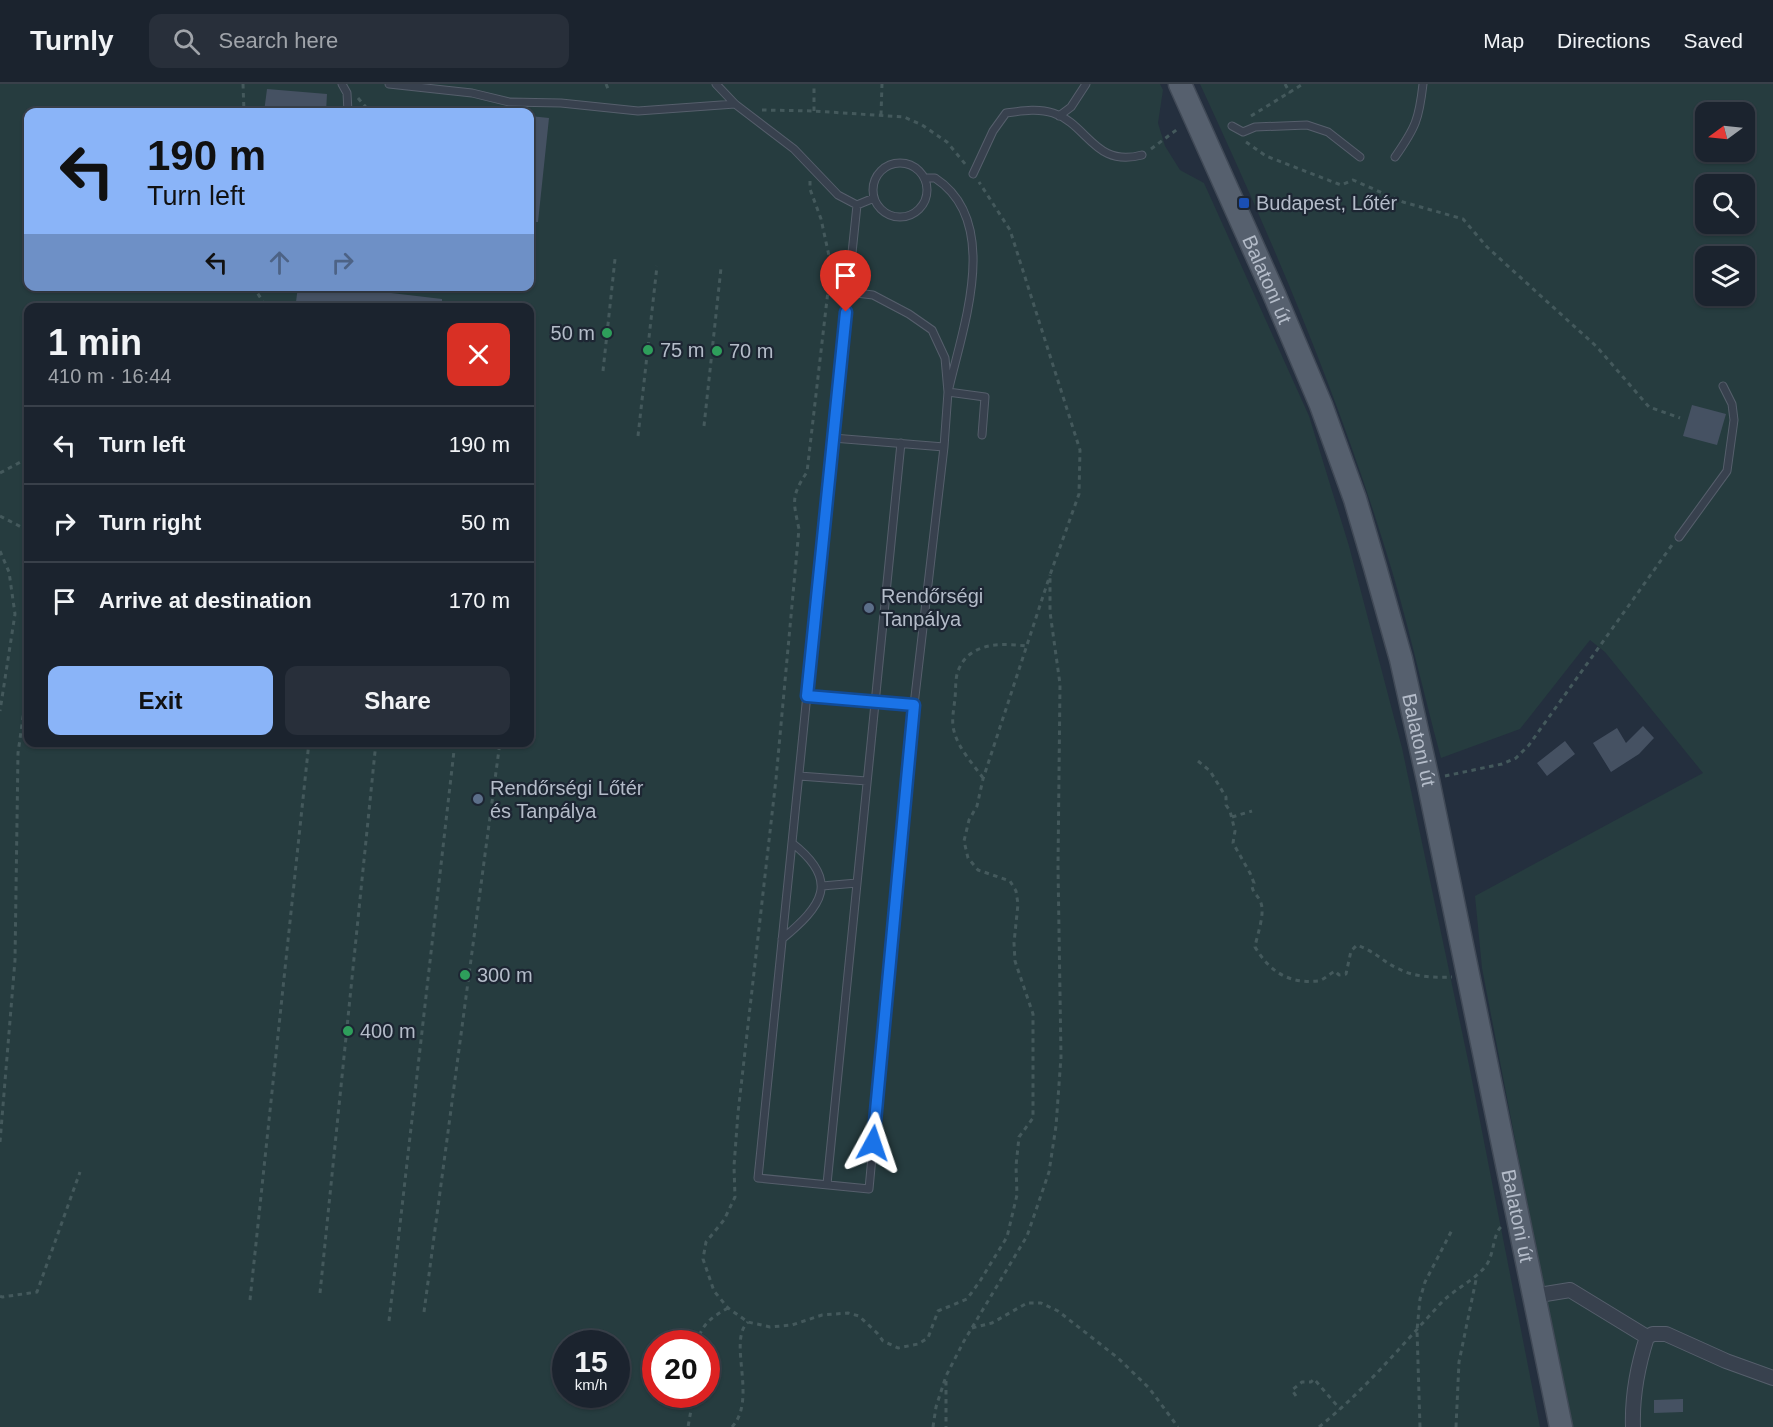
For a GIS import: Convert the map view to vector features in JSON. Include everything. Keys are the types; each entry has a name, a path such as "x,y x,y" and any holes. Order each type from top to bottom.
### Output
{"main road":[{"name":"Balatoni út","path":"1180,84 1287,324 1338,451 1375,567 1401,659 1428,780 1561,1427"}],"street":[{"path":"1533,1296 1570,1290 1647,1337"},
{"path":"1647,1337 1653,1334 1666,1334 1726,1361 1773,1378"},
{"path":"1633,1427 1635,1391 1647,1337"}],"lane":[{"path":"342,84 347,93 348,108"},
{"path":"389,84 472,93 509,102 561,103 638,111 735,104"},
{"path":"716,84 735,104 794,149 838,195 857,205"},
{"path":"1059,116 1071,107 1086,84"},
{"path":"1395,157 1410,136 1419,117 1423,84"},
{"path":"973,174 993,131 1006,113 1031,111 1053,113 1072,124 1099,150 1126,159 1142,155"},
{"path":"1232,126 1243,132 1256,127 1307,125 1328,132 1360,157"},
{"path":"898,162 910,164 920,171 924,178 927,182 928,194 923,206 914,214 903,218 891,216 880,209 874,198 873,186 877,175 886,166 898,162"},
{"path":"857,205 758,1178 869,1189 914,705 944,447 948,392 973,271 972,236 967,216 955,196 935,177 924,178"},
{"path":"857,205 874,198"},
{"path":"848,292 873,296 909,314 932,330 945,358 948,392"},
{"path":"1678,537 1727,471 1734,420 1732,404 1723,386"},
{"path":"948,392 985,397 982,435"},
{"path":"833,438 944,447"},
{"path":"827,1185 901,443"},
{"path":"807,696 914,705"},
{"path":"798,776 867,781"},
{"path":"782,939 805,920 818,903 822,886 817,868 792,843"},
{"path":"822,886 857,883"}],"path":[{"path":"243,84 244,108"},
{"path":"606,84 609,91"},
{"path":"814,84 814,111"},
{"path":"881,115 882,84"},
{"path":"1285,84 1290,93"},
{"path":"1232,126 1303,84"},
{"path":"745,110 814,111 904,117 922,125 947,142 973,174 1010,230 1080,450 1079,494 1050,575 1050,612 1060,684 1058,867 1061,1057 1056,1126 1049,1172 1027,1236 946,1376 936,1407 933,1427"},
{"path":"1142,155 1195,115"},
{"path":"1243,132 1247,142 1266,156 1341,185 1353,180 1403,202 1463,219 1487,247 1597,347 1649,407 1680,418"},
{"path":"603,371 615,259"},
{"path":"638,436 657,266"},
{"path":"704,426 721,268"},
{"path":"0,473 24,460"},
{"path":"0,516 24,528"},
{"path":"1428,780 1502,764 1516,758 1529,746 1678,537"},
{"path":"0,551 9,572 15,614 0,711"},
{"path":"983,779 954,733 952,724 957,673 962,661 970,653 986,646 1001,643 1026,646"},
{"path":"0,1142 15,960 18,753 24,710"},
{"path":"250,1300 308,747"},
{"path":"320,1293 375,747"},
{"path":"388,1321 454,747"},
{"path":"424,1312 499,747"},
{"path":"1198,761 1210,771 1226,797 1226,805 1236,831 1233,843 1250,873 1254,884 1253,892 1260,899 1263,908 1255,947 1264,962 1275,972 1302,981 1317,981 1335,972 1339,975 1346,974 1351,951 1357,945 1371,950 1399,969 1435,978 1468,976"},
{"path":"1232,816 1252,811"},
{"path":"0,1296 2,1298 37,1292 80,1172"},
{"path":"1319,1427 1386,1365 1396,1350 1418,1330 1451,1293 1478,1274 1490,1261 1499,1228 1519,1222"},
{"path":"1420,1427 1418,1330 1420,1299 1425,1282 1452,1230"},
{"path":"1456,1427 1459,1362 1478,1274"},
{"path":"972,1328 992,1323 1027,1303 1041,1303 1058,1311 1126,1366 1149,1388 1178,1427"},
{"path":"700,1330 714,1316 728,1308"},
{"path":"736,1427 744,1393 740,1341 744,1326 748,1322"},
{"path":"946,1376 946,1427"},
{"path":"1296,1396 1292,1390 1302,1382 1311,1382 1314,1379 1340,1409"},
{"path":"688,1427 691,1408"},
{"path":"732,1427 737,1422"}],"green space":[{"path":"0,84 1160,84 1163,90 1158,123 1165,146 1180,170 1204,183 1309,416 1349,546 1402,748 1469,1065 1540,1427 0,1427"},
{"path":"1200,84 1773,84 1773,1427 1573,1427 1542,1280 1482,968 1475,896 1703,773 1605,652 1590,640 1520,729 1441,758 1400,600 1366,489 1323,371 1276,255"}],"building":[{"path":"267,89 327,94 326,108 265,108"},
{"path":"534,116 549,118 538,222 534,222"},
{"path":"297,291 374,291 442,299 442,303 296,302"},
{"path":"1692,405 1726,414 1717,445 1683,436"},
{"path":"1643,726 1654,738 1639,754 1611,772 1593,743 1617,728 1626,743"},
{"path":"1565,741 1575,754 1547,776 1537,763"},
{"path":"1683,1399 1683,1412 1654,1413 1654,1400"}],"place":[{"name":"Budapest, Lőtér","path":"1244,203"},
{"name":"50 m","path":"607,333"},
{"name":"75 m","path":"648,350"},
{"name":"70 m","path":"717,351"},
{"name":"Rendőrségi Tanpálya","path":"869,608"},
{"name":"Rendőrségi Lőtér és Tanpálya","path":"478,799"},
{"name":"300 m","path":"465,975"},
{"name":"400 m","path":"348,1031"}],"route":[{"path":"846,312 807,696 914,705 873,1143"}]}
